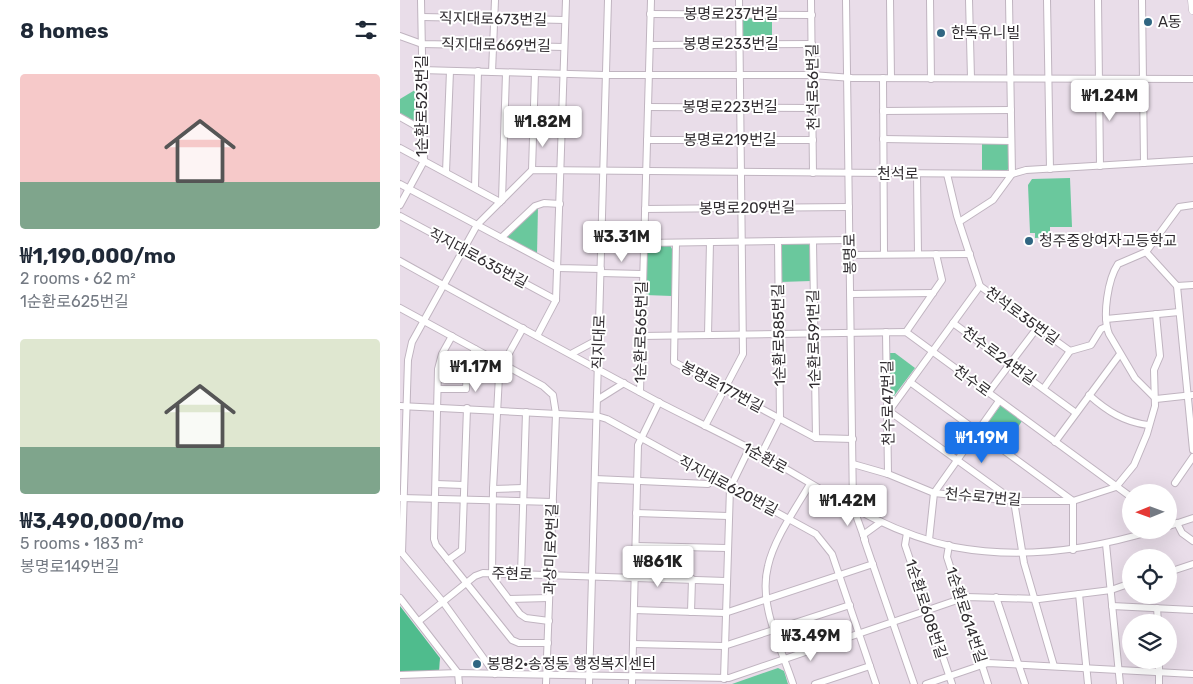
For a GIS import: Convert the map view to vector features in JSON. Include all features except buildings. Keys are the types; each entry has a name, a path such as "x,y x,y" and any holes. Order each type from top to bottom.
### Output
{"main road":[{"path":"1192,0 1193,10"}],"street":[{"name":"1순환로523번길","path":"400,205 424,161 421,0"},
{"path":"492,72 495,0"},
{"path":"538,336 556,300 566,0"},
{"name":"직지대로","path":"589,684 608,0"},
{"name":"1순환로565번길","path":"640,392 651,0"},
{"path":"705,426 743,354 739,0"},
{"name":"천석로56번길","path":"812,0 813,173"},
{"name":"봉명로","path":"846,0 853,507 864,538"},
{"path":"890,0 891,78"},
{"path":"930,0 931,79"},
{"path":"970,0 971,78"},
{"path":"959,222 993,200 1012,174 1009,0"},
{"path":"1048,0 1050,168"},
{"path":"1098,0 1100,166"},
{"path":"1142,0 1144,162"},
{"name":"봉명로237번길","path":"650,14 812,15"},
{"name":"직지대로673번길","path":"422,17 565,20"},
{"name":"직지대로669번길","path":"400,36 422,44 564,47"},
{"name":"봉명로233번길","path":"650,45 812,44"},
{"path":"422,70 535,74 847,76 931,79 1193,79"},
{"path":"446,172 450,71"},
{"path":"474,187 478,72"},
{"path":"501,201 506,72"},
{"path":"496,674 443,602 401,553 403,406 409,351 424,321 477,225 532,170 535,74"},
{"path":"883,78 884,254"},
{"name":"봉명로223번길","path":"648,107 813,108"},
{"path":"883,110 1010,110"},
{"path":"400,117 423,130"},
{"path":"883,139 1011,140"},
{"name":"봉명로219번길","path":"647,140 814,140"},
{"path":"400,148 501,201"},
{"name":"천석로","path":"532,170 646,173 1012,174 1026,170 1050,168 1193,160"},
{"path":"917,174 918,254"},
{"name":"천석로35번길","path":"947,174 959,222 980,286 1070,351"},
{"path":"400,184 558,268 642,274"},
{"path":"501,238 539,204 560,204"},
{"path":"1190,395 1156,399 1142,386 1120,354 1106,327 1105,310 1115,269 1118,264 1146,252 1179,207 1193,205"},
{"name":"봉명로209번길","path":"645,209 849,207"},
{"name":"직지대로635번길","path":"400,216 556,300"},
{"path":"645,243 850,240"},
{"name":"1순환로585번길","path":"762,455 780,418 778,241"},
{"name":"1순환로591번길","path":"812,241 816,438"},
{"path":"708,335 710,242"},
{"name":"봉명로177번길","path":"676,243 674,362 816,438 853,439"},
{"path":"1146,252 1177,286 1190,395 1193,450"},
{"path":"641,336 906,332 942,280 936,254"},
{"path":"850,255 970,254"},
{"name":"1순환로","path":"400,261 640,392 762,455 810,484 881,522 906,533 948,545 976,550 1022,553 1073,550 1124,539"},
{"path":"1177,286 1193,285"},
{"path":"980,286 889,411 1014,501 1022,553 1033,599 1054,666"},
{"path":"851,294 933,293"},
{"name":"과상미로9번길","path":"400,308 548,389 553,395 556,414 546,684"},
{"path":"1106,319 1179,312"},
{"path":"1116,487 1134,465 1147,434 1156,399 1154,370 1160,356 1156,314"},
{"name":"천수로24번길","path":"953,323 1044,388 1070,351"},
{"path":"1070,351 1091,345 1101,329 1106,327"},
{"path":"523,328 503,364 499,376 493,489 492,577 526,618 549,621"},
{"path":"988,393 1037,328"},
{"name":"천수로47번길","path":"886,332 889,411 888,474"},
{"name":"천수로","path":"906,332 1122,491"},
{"path":"452,336 440,361 434,539 448,560 512,640 519,643 548,643"},
{"path":"571,354 599,339"},
{"path":"438,389 466,389 467,368 475,349"},
{"path":"1055,442 1120,354"},
{"path":"910,382 1073,501 1073,550"},
{"path":"597,400 610,390 624,383"},
{"path":"1044,388 1076,413"},
{"path":"1089,395 1113,414 1148,425"},
{"path":"632,684 637,481 640,438 659,402"},
{"path":"929,540 934,493 1000,402"},
{"path":"403,406 597,416"},
{"path":"448,560 462,550 467,408"},
{"path":"521,574 526,412"},
{"name":"직지대로620번길","path":"597,416 607,419 790,520 822,540 832,554 840,574 876,684"},
{"path":"724,679 730,488 749,449"},
{"path":"1175,483 1193,457"},
{"name":"천수로7번길","path":"853,464 888,474 934,493 1014,501 1073,501 1116,487"},
{"path":"595,478 708,484 713,479"},
{"path":"436,484 464,485"},
{"path":"793,684 766,600 765,589 769,560 810,484"},
{"path":"493,489 523,488"},
{"path":"402,498 553,502"},
{"path":"636,513 728,516"},
{"path":"864,513 864,538 914,684"},
{"path":"1178,523 1193,518"},
{"path":"864,538 881,522"},
{"path":"1178,525 1182,534 1193,541"},
{"name":"1순환로608번길","path":"906,533 905,545 952,684"},
{"path":"1106,544 1120,684"},
{"name":"1순환로614번길","path":"948,545 948,557 960,601 988,684"},
{"path":"636,546 727,548"},
{"path":"634,610 725,613 873,564"},
{"path":"1177,569 1193,564"},
{"name":"주현로","path":"419,622 475,576 493,573 726,580"},
{"path":"692,579 692,612"},
{"path":"400,675 458,673 547,674 724,679 928,612 960,601 966,597 1033,599 1111,590 1122,586"},
{"path":"1079,594 1088,684"},
{"path":"996,597 1025,684"},
{"path":"400,598 458,673 459,684"},
{"path":"509,599 549,598"},
{"path":"633,644 724,646 850,604"},
{"path":"1112,606 1193,610"},
{"path":"1157,608 1157,614"},
{"path":"926,684 988,663 1193,674"},
{"path":"815,684 870,666"},
{"path":"1159,672 1159,684"}],"green space":[{"path":"744,16 772,16 772,42 745,42 742,40 742,18"},
{"path":"420,87 421,123 417,124 400,113 400,99"},
{"path":"982,142 1008,144 1009,167 1007,171 982,170"},
{"path":"1070,178 1072,227 1050,227 1050,237 1035,238 1035,233 1030,233 1028,185 1032,179"},
{"path":"538,206 537,255 505,239"},
{"path":"807,242 811,247 811,281 780,282 780,247 782,243"},
{"path":"649,245 670,245 672,249 672,296 645,295 646,249"},
{"path":"888,353 895,353 915,368 894,396 890,395"},
{"path":"1001,405 1022,421 1004,448 984,432 983,429"},
{"path":"400,606 440,658 439,672 400,672"},
{"path":"778,668 784,671 788,684 732,684"}],"place":[{"name":"A동","path":"1148,22"},
{"name":"한독유니빌","path":"941,33"},
{"name":"청주중앙여자고등학교","path":"1029,241"},
{"name":"봉명2·송정동 행정복지센터","path":"477,664"}]}
